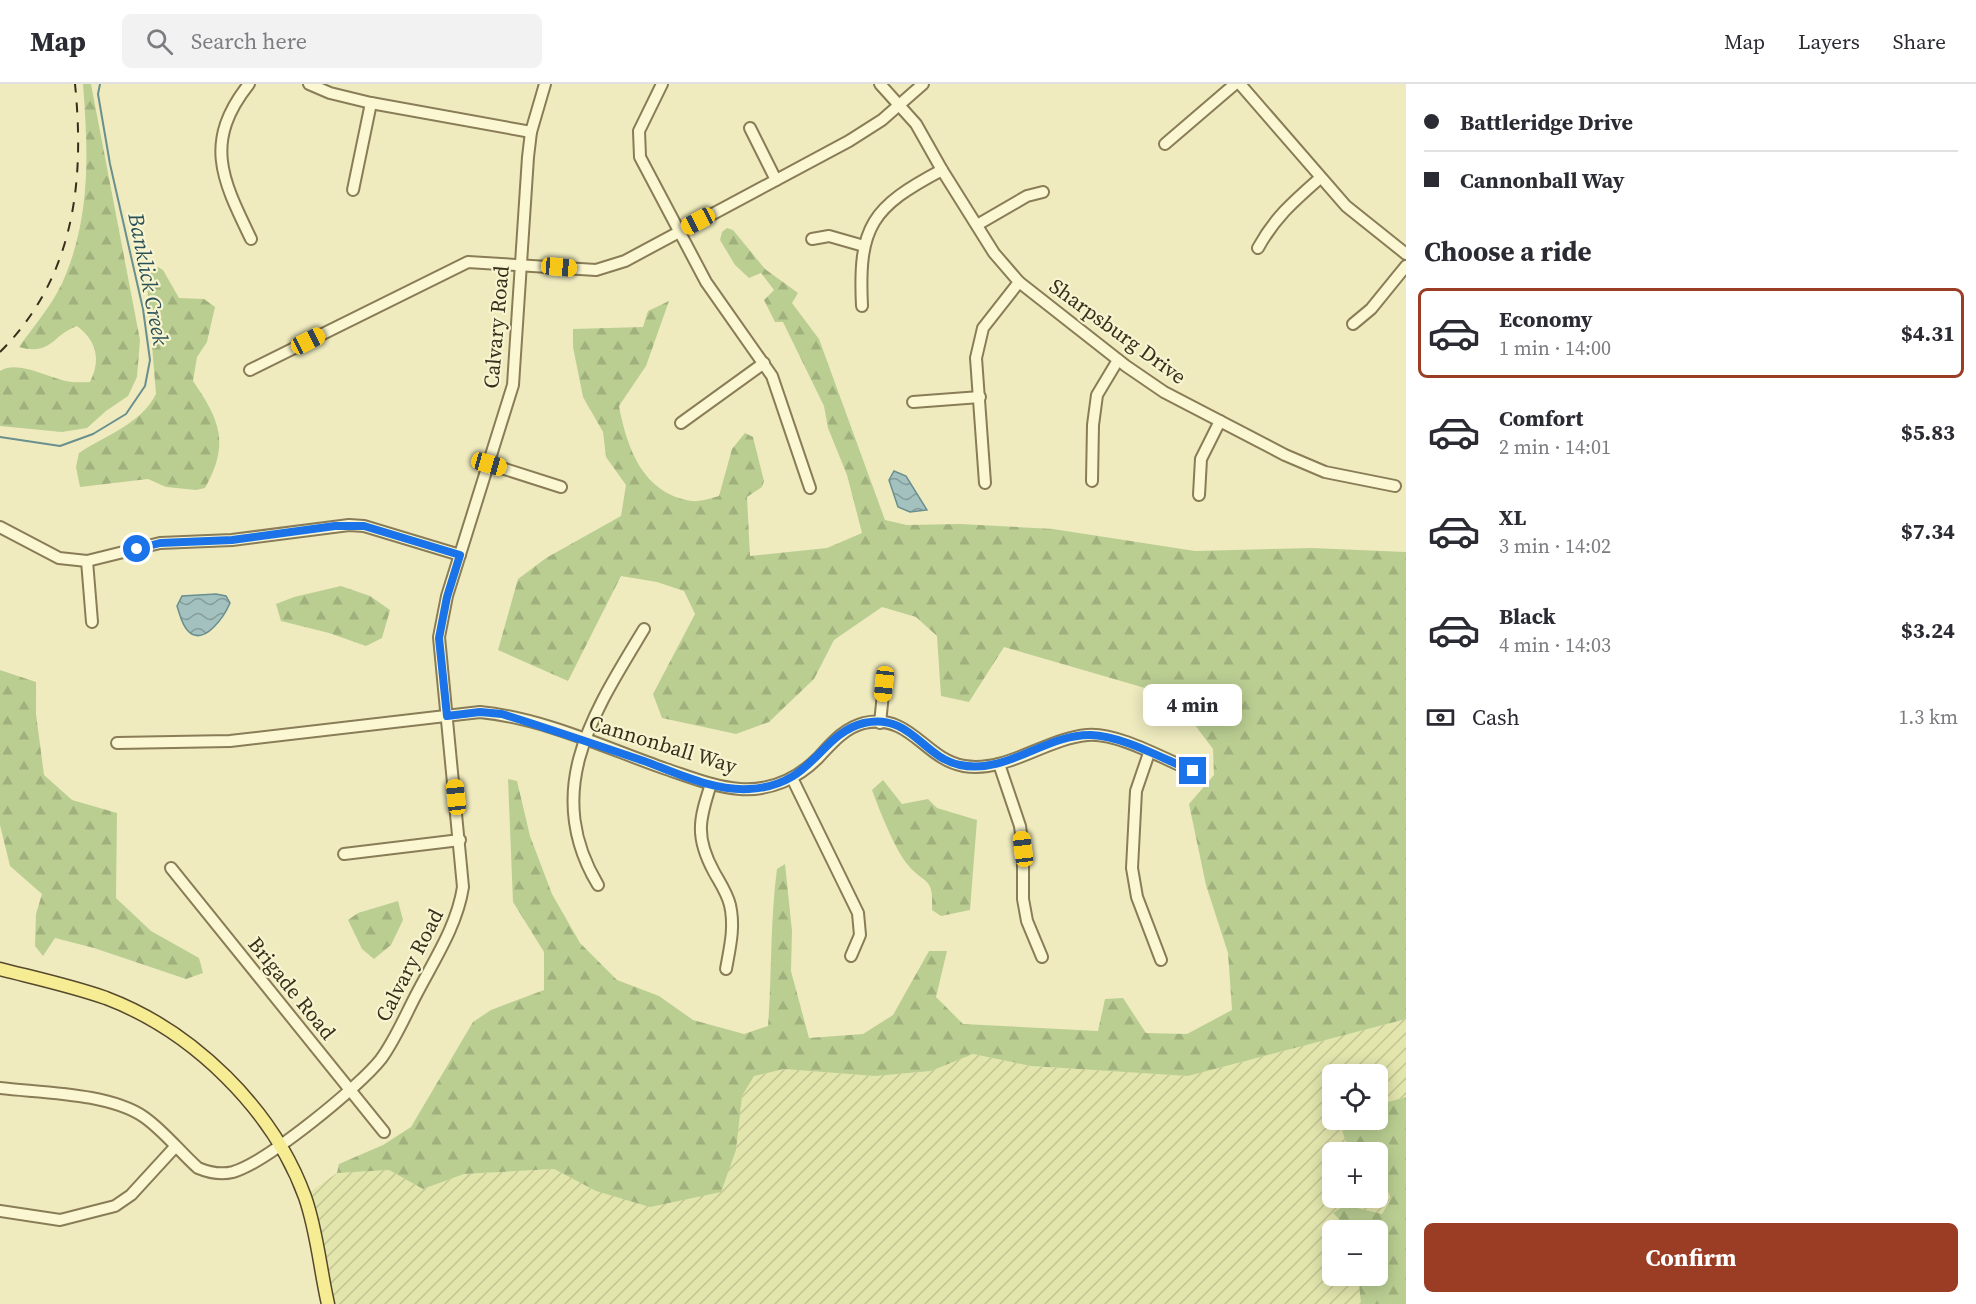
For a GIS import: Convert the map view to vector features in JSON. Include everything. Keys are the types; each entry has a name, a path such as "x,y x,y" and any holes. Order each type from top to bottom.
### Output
{"main road":[{"path":"0,969 108,999 180,1038 227,1079 281,1146 310,1213 328,1304"}],"street":[{"path":"249,84 233,104 226,120 221,154 229,194 251,239"},
{"path":"309,84 330,93 371,103 531,132"},
{"name":"Calvary Road","path":"0,1088 117,1104 147,1119 198,1168 225,1174 236,1171 281,1146 348,1090 386,1052 455,920 463,888 439,638 447,597 513,385 531,132 544,84"},
{"path":"662,84 639,131 640,157 706,282 764,363 780,396 810,488"},
{"name":"Sharpsburg Drive","path":"880,84 916,124 994,253 1019,282 1118,360 1164,392 1285,455 1325,472 1395,486"},
{"path":"250,370 461,264 478,261 596,270 625,261 849,141 882,120 923,84"},
{"path":"1165,144 1235,84"},
{"path":"1240,84 1346,206 1406,254"},
{"path":"353,190 371,103"},
{"path":"750,128 776,180"},
{"path":"862,306 860,270 864,246 878,214 903,191 942,170"},
{"path":"1258,248 1269,226 1320,178"},
{"path":"976,225 1027,196 1043,192"},
{"path":"812,239 829,236 864,246"},
{"path":"1353,324 1371,309 1406,266"},
{"path":"985,483 976,358 983,328 1019,282"},
{"path":"1092,481 1096,395 1118,360"},
{"path":"681,423 764,363"},
{"path":"913,402 980,397"},
{"path":"1198,495 1201,459 1220,421"},
{"path":"489,464 561,486"},
{"path":"0,527 59,558 87,561 160,543 232,540 348,525 364,526 460,555"},
{"path":"87,561 92,622"},
{"path":"598,885 579,846 573,800 575,767 597,706 644,629"},
{"path":"880,723 884,684"},
{"name":"Cannonball Way","path":"117,743 230,741 480,712 502,714 711,784 750,789 775,786 792,778 851,728 872,722 907,729 937,755 952,762 970,766 999,764 1071,738 1089,735 1119,740 1193,771"},
{"path":"1149,753 1136,791 1132,868 1137,897 1161,960"},
{"path":"999,764 1020,826 1023,849 1023,899 1027,921 1042,957"},
{"path":"792,778 858,913 860,935 851,956"},
{"path":"711,784 702,813 700,837 706,858 728,897 731,908 732,931 726,969"},
{"path":"344,854 460,840"},
{"name":"Brigade Road","path":"171,868 384,1132"},
{"path":"0,1211 60,1220 115,1206 130,1195 175,1147"}],"green space":[{"path":"83,84 91,84 140,340 137,377 128,396 87,428 62,432 0,426 0,371 15,367 24,368 69,382 90,382 95,366 93,345 77,326 45,347 30,349 19,347 62,284 80,227 86,180"},
{"path":"727,228 733,230 765,269 798,293 792,303 819,339 885,520 907,525 960,524 1053,529 1195,551 1312,548 1406,552 1406,1019 1188,1076 1031,1066 973,1054 931,1071 875,1076 784,1069 754,1076 742,1096 736,1150 721,1192 650,1207 596,1191 554,1169 464,1174 423,1189 389,1170 337,1173 339,1164 383,1145 411,1127 473,1022 491,1010 544,990 544,952 513,902 508,779 517,781 530,836 552,894 580,943 617,980 659,996 693,1020 744,1034 768,1026 777,869 785,864 792,931 791,971 809,1038 863,1034 893,1015 929,951 947,951 936,997 963,1024 1098,1031 1105,999 1123,998 1146,1033 1187,1034 1232,1010 1228,953 1206,885 1189,804 1214,775 1213,749 1179,704 1145,688 1004,647 969,702 941,696 937,636 916,617 882,607 834,640 814,679 769,722 736,734 662,718 653,694 695,614 684,591 657,582 621,576 568,681 498,650 518,579 546,558 621,516 626,485 606,457 603,432 583,397 573,347 573,329 643,327 648,311 669,301 646,366 619,406 627,438 640,467 649,479 675,497 695,501 719,496 732,449 745,433 753,437 764,481 762,487 747,497 750,556 827,548 862,533 847,475 828,428 824,406 783,322 775,322 764,300 774,290 761,273 749,278 735,265 720,240 722,232"},
{"path":"158,267 163,270 179,298 204,299 215,307 207,342 197,357 193,381 210,408 218,433 219,445 213,472 205,488 196,490 166,487 148,479 80,487 76,467 79,453 132,421 149,405 156,394 147,285 151,272"},
{"path":"341,586 370,596 390,610 382,638 366,646 329,633 281,621 276,604 294,597"},
{"path":"0,670 36,682 36,714 44,775 72,800 117,813 116,898 151,931 199,958 203,973 186,979 94,948 55,938 43,956 35,946 36,914 42,894 10,866 0,825"},
{"path":"883,780 902,804 928,799 937,808 977,820 970,910 941,916 932,910 930,886 914,871 898,850 875,798 872,790"},
{"path":"398,901 403,920 391,945 374,959 362,949 348,920 358,913"},
{"path":"1406,1019 1406,1097 1388,1102 1388,1064 1322,1064 1322,1130 1342,1130 1346,1142 1322,1142 1322,1208 1340,1208 1333,1213 1340,1220 1322,1220 1322,1286 1359,1286 1361,1304 328,1304 304,1196 337,1173 389,1170 423,1189 464,1174 554,1169 596,1191 736,1150 742,1096 754,1076 784,1069 875,1076 931,1071 973,1054 1031,1066 1188,1076"},
{"path":"1406,1097 1406,1304 1361,1304 1359,1286 1388,1286 1388,1220 1340,1220 1333,1213 1340,1208 1357,1208 1382,1214 1388,1208 1391,1199 1388,1191 1388,1142 1346,1142 1342,1130 1388,1130 1388,1102"},
{"path":"1357,1208 1386,1208 1382,1214"}],"water":[{"path":"894,471 906,476 927,510 910,512 898,507 889,480"},
{"path":"216,594 226,596 230,603 224,615 208,632 195,635 189,632 183,624 177,606 182,596"}],"waterway":[{"name":"Banklick Creek","path":"0,437 60,446 93,434 126,414 145,386 150,360 143,309 110,164 98,94 100,84"}],"railway":[{"path":"0,352 25,323 44,293 59,261 69,227 78,157 75,84"}],"route":[{"path":"137,549 160,543 232,540 348,525 364,526 400,535 460,555 440,625 439,653 447,716 480,712 502,714 711,784 739,789 775,786 803,771 839,736 851,728 872,722 893,724 907,729 937,755 958,765 999,764 1071,738 1089,735 1119,740 1193,771"}]}
